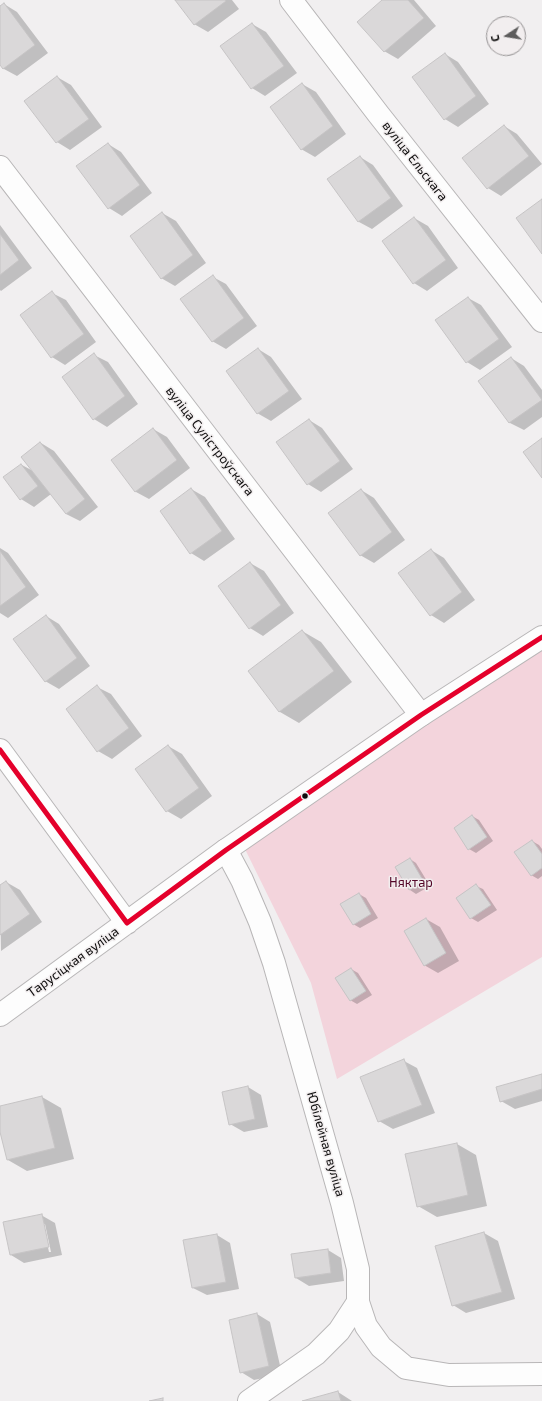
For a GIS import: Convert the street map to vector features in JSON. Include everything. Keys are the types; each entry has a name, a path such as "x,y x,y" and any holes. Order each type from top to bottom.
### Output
{"street":[{"name":"вуліца Ельскага","path":"291,0 384,122 542,321"},
{"name":"вуліца Сулістроўскага","path":"0,167 421,715"},
{"name":"Тарусіцкая вуліца","path":"0,1014 226,850 421,715 542,637"},
{"path":"0,750 127,923"},
{"name":"Юбілейная вуліца","path":"226,850 242,880 260,922 274,963 342,1203 358,1269 358,1302"},
{"path":"358,1302 366,1326 381,1348 406,1368 449,1375 542,1374"},
{"path":"249,1401 316,1354 339,1331 358,1302"}],"green space":[{"name":"Няктар","path":"542,638 542,957 337,1079 311,983 241,841"}],"building":[{"path":"175,0 225,0 226,1 194,25"},
{"path":"382,0 408,0 424,18 384,52 357,22"},
{"path":"4,3 35,45 3,69 0,65 0,6"},
{"path":"252,23 284,66 251,89 220,46"},
{"path":"445,53 476,96 444,120 412,77"},
{"path":"57,76 89,119 56,143 24,101"},
{"path":"302,83 333,126 301,150 270,107"},
{"path":"504,125 529,156 487,189 462,158"},
{"path":"108,143 140,185 108,209 76,166"},
{"path":"360,156 391,198 358,222 327,179"},
{"path":"542,199 542,254 516,218"},
{"path":"162,212 193,255 161,279 130,236"},
{"path":"414,217 446,260 413,284 382,241"},
{"path":"0,234 19,260 0,275"},
{"path":"213,275 244,318 212,342 180,299"},
{"path":"52,291 84,334 51,358 20,315"},
{"path":"468,297 499,339 466,363 435,320"},
{"path":"258,348 289,391 257,414 226,371"},
{"path":"94,353 125,396 93,420 62,377"},
{"path":"511,357 542,400 509,423 478,381"},
{"path":"309,419 340,461 307,485 276,442"},
{"path":"153,428 177,460 135,492 111,460"},
{"path":"542,438 542,478 523,452"},
{"path":"40,442 85,499 66,514 21,457"},
{"path":"21,464 38,486 20,500 3,477"},
{"path":"191,488 222,531 190,554 160,511"},
{"path":"361,489 392,532 360,556 328,513"},
{"path":"431,549 462,592 430,616 398,573"},
{"path":"0,551 26,587 0,606"},
{"path":"250,562 281,605 249,629 218,586"},
{"path":"46,615 77,658 45,682 13,639"},
{"path":"302,630 334,671 279,712 248,671"},
{"path":"97,685 129,728 97,752 66,709"},
{"path":"168,745 199,788 166,812 135,769"},
{"path":"472,815 487,837 468,850 454,828"},
{"path":"532,840 542,854 542,868 531,876 514,852"},
{"path":"410,858 424,882 409,890 395,867"},
{"path":"6,881 30,914 0,935 0,885"},
{"path":"476,884 491,905 470,919 456,898"},
{"path":"359,893 371,914 353,925 340,904"},
{"path":"426,918 446,953 424,966 404,931"},
{"path":"351,968 366,991 350,1001 335,978"},
{"path":"404,1059 422,1105 378,1122 360,1077"},
{"path":"542,1074 542,1089 500,1102 496,1087"},
{"path":"248,1086 255,1119 229,1125 222,1092"},
{"path":"42,1096 55,1148 7,1160 0,1132 0,1106"},
{"path":"457,1143 468,1195 417,1207 405,1154"},
{"path":"42,1214 49,1247 10,1255 3,1222"},
{"path":"484,1232 502,1292 452,1306 435,1246"},
{"path":"217,1234 226,1282 192,1288 183,1240"},
{"path":"328,1249 331,1273 295,1278 291,1254"},
{"path":"257,1313 269,1366 240,1373 229,1320"},
{"path":"338,1391 341,1401 302,1401"},
{"path":"163,1398 163,1401 149,1401"}],"transit line":[{"path":"127,923 226,850 421,715 542,637"},
{"path":"0,750 127,923"}]}
